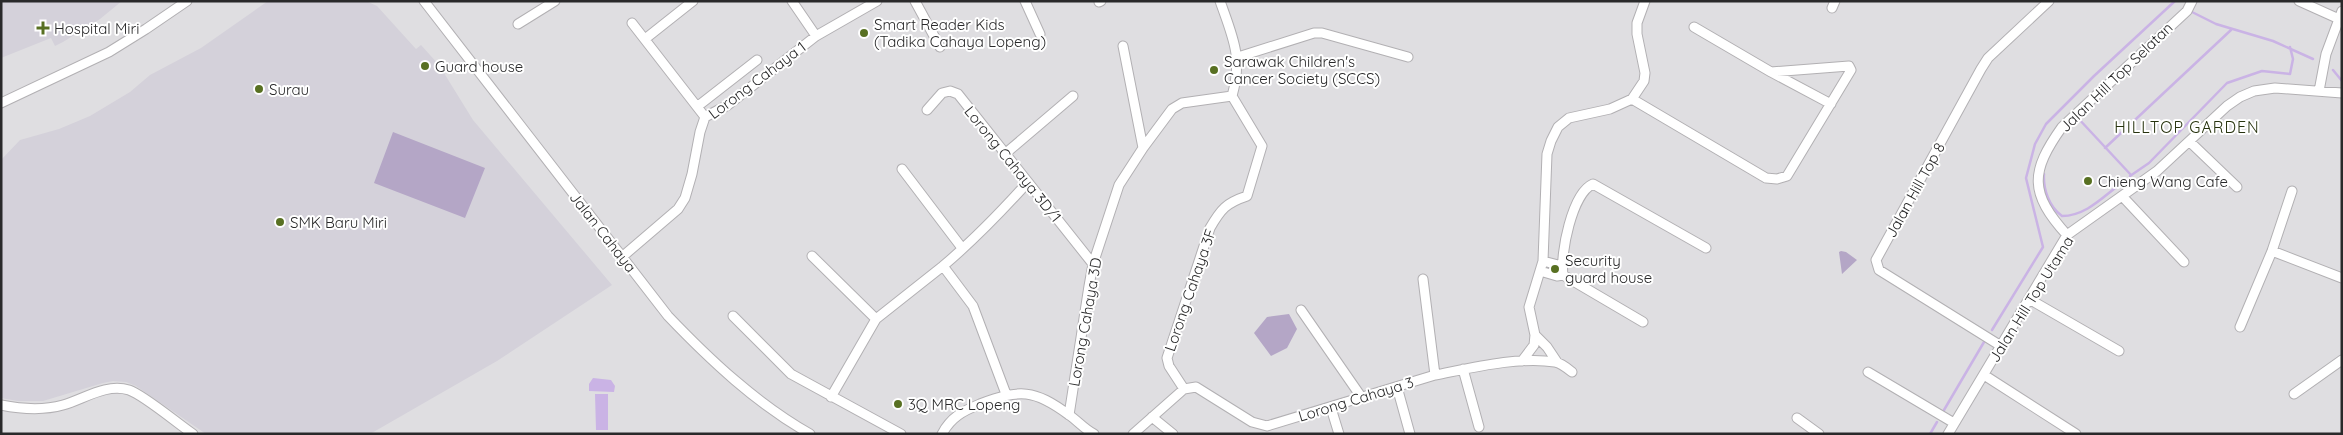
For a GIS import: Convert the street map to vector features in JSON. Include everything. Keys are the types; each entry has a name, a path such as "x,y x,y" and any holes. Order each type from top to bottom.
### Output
{"street":[{"path":"1,103 109,52 187,1"},
{"name":"Jalan Cahaya","path":"424,1 668,316 702,353 747,391 796,431 810,434"},
{"path":"518,24 555,1"},
{"path":"645,39 693,1"},
{"path":"792,1 816,36"},
{"name":"Lorong Cahaya 1","path":"622,257 678,209 685,198 705,117 728,104 816,36 877,1"},
{"path":"915,1 940,47"},
{"path":"1025,1 1040,34"},
{"path":"1220,1 1238,57 1238,76 1232,96"},
{"path":"1522,361 1534,345 1535,336 1529,307 1543,261 1547,154 1558,127 1569,118 1610,109 1632,99 1644,81 1645,73 1637,34 1637,23 1645,1"},
{"name":"Jalan Hill Top 8","path":"2001,346 1879,270 1876,260 1981,69 1992,54 2049,1"},
{"name":"Jalan Hill Top Selatan","path":"2067,235 2043,205 2038,189 2040,167 2049,145 2062,127 2186,10 2192,1"},
{"path":"2299,1 2340,15 2326,54 2319,91"},
{"path":"632,23 705,117"},
{"path":"1694,27 1770,72 1831,104"},
{"path":"1238,57 1314,33 1322,33 1408,58"},
{"path":"1123,46 1142,148"},
{"path":"698,106 757,60"},
{"path":"1632,99 1766,178 1777,179 1788,176 1851,70 1849,66 1770,72"},
{"name":"Jalan Hill Top Utama","path":"1948,434 2067,235 2122,196 2190,142 2227,106 2240,97 2254,91 2275,88 2342,94"},
{"name":"Lorong Cahaya 3D/1","path":"927,110 942,94 950,91 958,94 1093,264"},
{"path":"1006,153 1073,96"},
{"name":"Lorong Cahaya 3D","path":"1069,415 1093,264 1119,185 1142,148 1172,109 1182,103 1232,96"},
{"name":"Lorong Cahaya 3F","path":"1184,389 1169,366 1167,358 1210,228 1220,211 1230,202 1246,196 1261,152 1259,140 1232,96"},
{"path":"2190,142 2237,187"},
{"path":"902,169 962,248"},
{"path":"831,397 876,319 979,236 1028,182"},
{"path":"1540,271 1557,276 1562,271 1567,232 1580,195 1586,187 1593,184 1706,248"},
{"path":"2240,327 2272,251 2292,190"},
{"path":"2122,196 2184,262"},
{"path":"2272,251 2342,278"},
{"path":"812,256 876,319"},
{"path":"1543,261 1643,322"},
{"path":"944,266 973,306 1006,394"},
{"path":"1423,279 1435,375"},
{"path":"2029,299 2119,352"},
{"path":"1301,310 1362,398"},
{"path":"733,316 791,374 901,434"},
{"path":"1535,336 1547,347 1557,362 1572,372"},
{"path":"2294,394 2342,360"},
{"name":"Lorong Cahaya 3","path":"1184,389 1196,387 1204,390 1242,416 1268,430 1435,375 1522,361 1557,362"},
{"path":"1463,369 1479,427"},
{"path":"1868,372 1954,423"},
{"path":"1984,375 2076,434"},
{"path":"1396,387 1410,434"},
{"path":"1,405 27,410 61,406 104,390 116,388 130,390 193,434"},
{"path":"1133,434 1184,389"},
{"path":"942,434 953,418 959,414 1006,394 1034,395 1069,415 1094,434"},
{"path":"1331,408 1339,434"},
{"path":"1152,417 1174,434"},
{"path":"1797,418 1819,434"}],"shaded area":[{"name":"Hospital Miri","path":"1,1 122,1 100,19 55,46 51,38 1,58"},
{"name":"SMK Baru Miri","path":"268,1 366,1 377,6 416,49 421,45 439,65 473,120 612,285 497,361 370,434 206,434 136,386 126,382 113,381 103,383 43,401 18,401 1,398 1,160 20,140 59,129 90,116 130,92 150,75 201,48"},
{"path":"393,132 485,168 465,218 374,183"},
{"path":"1839,252 1846,252 1857,260 1842,274"},
{"path":"1289,314 1297,329 1287,348 1271,356 1254,333 1267,317"},
{"path":"593,378 611,380 615,386 614,392 589,391 589,384"},
{"path":"595,394 608,394 608,430 596,430"}],"waterway":[{"path":"1992,330 2043,247 2026,178 2035,144 2046,124 2094,76 2175,1"},
{"path":"2190,11 2216,24 2273,41 2313,59"},
{"path":"2105,148 2231,30"},
{"path":"2130,176 2149,163 2227,83 2262,71 2290,74 2293,59 2290,47"},
{"path":"2333,70 2342,81"},
{"path":"2077,117 2131,175"},
{"path":"2044,174 2050,203 2062,216 2086,210 2119,185"},
{"path":"1944,410 1984,342"},
{"path":"1930,434 1937,422"}],"place":[{"name":"Hospital Miri","path":"43,28"},
{"name":"Smart Reader Kids (Tadika Cahaya Lopeng)","path":"864,33"},
{"name":"Guard house","path":"425,66"},
{"name":"Sarawak Children's Cancer Society (SCCS)","path":"1214,70"},
{"name":"Surau","path":"259,89"},
{"name":"Chieng Wang Cafe","path":"2088,181"},
{"name":"SMK Baru Miri","path":"280,222"},
{"name":"Security guard house","path":"1555,269"},
{"name":"3Q MRC Lopeng","path":"898,404"}],"district":[{"name":"HILLTOP GARDEN","path":"2187,127"}]}
